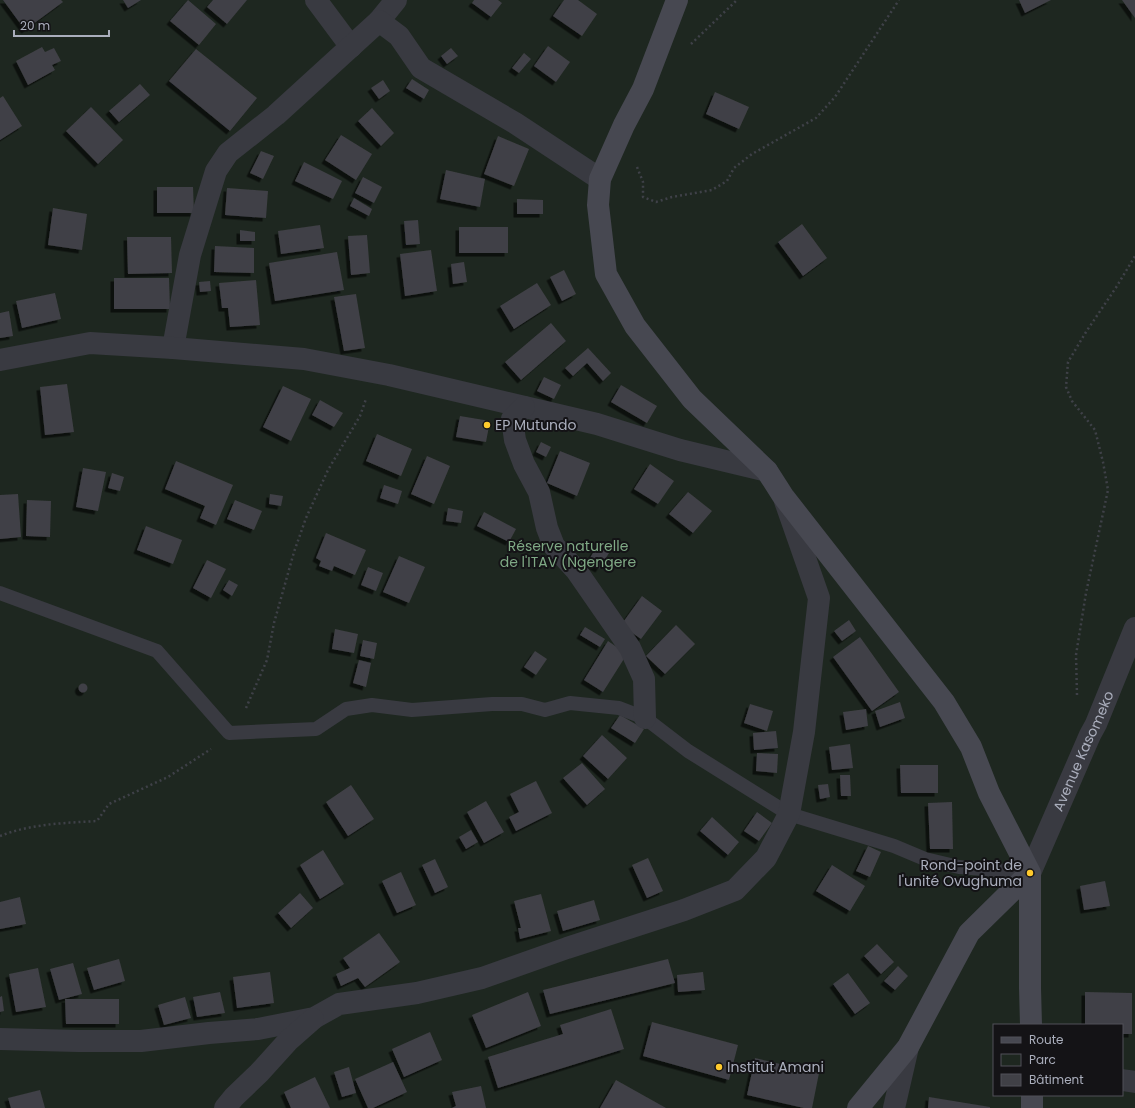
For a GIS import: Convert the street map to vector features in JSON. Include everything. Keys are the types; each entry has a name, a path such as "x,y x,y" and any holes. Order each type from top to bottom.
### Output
{"main road":[{"path":"677,0 643,89 624,125 600,179 598,205 606,274 635,326 692,398 767,471 783,496 944,702 971,747 989,793 1030,873 1031,1024"},
{"path":"858,1108 908,1047 970,932 1030,873"},
{"path":"1032,1096 1032,1108"}],"street":[{"path":"316,0 351,47"},
{"path":"173,348 190,255 216,171 228,153 276,115 351,47 379,21 396,0"},
{"path":"379,21 399,36 421,68 515,123 600,179"},
{"path":"0,360 90,343 173,348 304,359 362,370 597,424 680,450 767,471"},
{"path":"524,407 512,419 515,440 524,464 539,492 547,528 554,546 576,570 630,648 644,679 645,718"},
{"path":"225,1108 288,1041 314,1018 339,1004 417,993 482,978 684,910 735,890 766,858 789,814 804,732 819,598 783,496"},
{"name":"Avenue Kasomeko","path":"1030,873 1096,724 1135,628"},
{"path":"0,1039 141,1041 209,1032 258,1029 314,1018"},
{"path":"894,1108 908,1047"},
{"path":"1123,1080 1135,1082"}],"lane":[{"path":"0,594 157,651 228,734 316,729 346,709 372,704 412,710 492,704 522,704 545,710 570,704 585,704 619,708 645,718 688,751 789,814 894,846 925,859 959,867 1030,873"}],"path":[{"path":"636,166 643,182 643,196 656,202 672,197 712,190 727,181 734,168 752,154 801,128 816,118 835,97 899,0"},
{"path":"1090,735 1077,702 1076,655 1086,593 1108,490 1103,462 1094,430 1072,401 1066,387 1068,362 1135,256"},
{"path":"0,836 16,830 57,824 97,821 109,804 168,777 221,743 241,718 267,660 274,623 294,552 306,518 328,470 360,416 367,397 362,370"}],"green space":[{"name":"Réserve naturelle de l'ITAV (Ngengere","path":"0,0 1135,0 1135,1108 0,1108"}],"building":[{"path":"3,0 61,0 63,2 25,30"},
{"path":"123,0 141,0 128,8"},
{"path":"188,0 216,24 199,45 170,21"},
{"path":"213,0 247,0 227,24 207,7"},
{"path":"474,0 498,0 502,3 491,17 472,3"},
{"path":"564,0 578,0 597,14 582,36 553,16"},
{"path":"1019,0 1051,0 1025,13"},
{"path":"1122,0 1135,0 1135,18"},
{"path":"548,46 570,62 556,82 534,66"},
{"path":"42,47 45,52 54,48 61,61 52,65 55,70 28,85 16,61"},
{"path":"451,48 458,56 447,64 441,56"},
{"path":"196,49 257,98 230,131 169,81"},
{"path":"524,53 531,59 519,73 512,68"},
{"path":"412,79 429,90 424,99 406,88"},
{"path":"383,80 390,91 379,99 371,88"},
{"path":"140,84 150,95 119,122 109,111"},
{"path":"715,92 749,107 739,129 706,114"},
{"path":"3,96 22,126 0,140 0,98"},
{"path":"91,107 123,140 98,164 66,131"},
{"path":"372,108 394,133 381,146 358,121"},
{"path":"341,135 372,154 356,180 325,160"},
{"path":"498,136 529,149 514,186 484,174"},
{"path":"261,151 274,156 263,179 250,173"},
{"path":"304,162 342,181 333,199 295,181"},
{"path":"446,170 485,179 480,207 440,199"},
{"path":"363,177 382,187 374,203 355,193"},
{"path":"157,187 193,187 194,213 157,213"},
{"path":"227,188 268,191 266,218 225,215"},
{"path":"354,198 372,209 369,216 350,206"},
{"path":"517,199 543,200 543,214 517,214"},
{"path":"53,208 87,214 82,250 48,245"},
{"path":"418,220 420,244 406,245 404,221"},
{"path":"802,224 827,258 803,276 778,242"},
{"path":"320,225 324,248 281,254 278,231"},
{"path":"459,227 508,227 508,253 459,253"},
{"path":"240,230 255,232 255,241 240,241"},
{"path":"367,235 370,273 351,275 348,236"},
{"path":"127,237 171,237 172,273 128,274"},
{"path":"215,246 254,248 254,273 214,272"},
{"path":"431,250 437,291 405,296 400,254"},
{"path":"337,252 344,290 275,301 269,263"},
{"path":"464,262 467,282 453,284 451,264"},
{"path":"564,270 576,294 562,301 550,277"},
{"path":"114,278 169,278 170,309 114,309"},
{"path":"256,280 260,325 230,327 228,308 222,308 219,283"},
{"path":"210,281 211,291 200,292 199,282"},
{"path":"537,283 551,305 514,329 500,306"},
{"path":"55,293 61,319 22,328 16,301"},
{"path":"356,294 365,348 344,351 334,297"},
{"path":"9,311 13,336 0,338 0,313"},
{"path":"551,323 566,341 521,380 505,362"},
{"path":"588,348 611,373 603,381 587,363 573,376 565,368"},
{"path":"544,377 561,385 554,399 537,391"},
{"path":"67,384 74,432 45,435 40,387"},
{"path":"621,385 657,406 647,423 611,402"},
{"path":"283,386 311,399 291,441 263,427"},
{"path":"320,400 343,413 334,427 312,415"},
{"path":"460,416 490,421 486,442 456,437"},
{"path":"377,434 412,449 401,476 366,461"},
{"path":"541,442 551,447 546,457 536,452"},
{"path":"560,451 590,463 577,496 547,483"},
{"path":"427,456 450,466 434,504 411,494"},
{"path":"176,461 233,485 216,525 200,518 205,506 165,489"},
{"path":"650,464 674,481 658,504 634,489"},
{"path":"83,468 106,472 98,511 76,507"},
{"path":"112,473 124,477 120,491 108,488"},
{"path":"384,485 402,491 398,504 380,498"},
{"path":"688,492 712,511 693,533 669,514"},
{"path":"18,494 21,537 0,539 0,495"},
{"path":"270,494 283,496 281,506 269,504"},
{"path":"27,500 51,501 50,537 26,536"},
{"path":"235,500 262,511 254,530 227,519"},
{"path":"448,508 463,511 461,523 446,521"},
{"path":"484,512 516,529 509,542 477,526"},
{"path":"146,526 182,540 173,564 137,550"},
{"path":"326,533 366,550 355,575 334,566 332,571 319,566 321,561 316,558"},
{"path":"597,546 609,553 599,569 587,563"},
{"path":"399,556 425,567 409,603 383,592"},
{"path":"207,560 226,569 211,598 193,588"},
{"path":"368,567 383,573 376,591 361,585"},
{"path":"229,580 238,585 232,596 223,590"},
{"path":"642,596 662,611 641,639 621,625"},
{"path":"849,620 856,631 842,641 834,631"},
{"path":"676,625 695,644 665,674 646,656"},
{"path":"585,627 605,639 600,647 580,635"},
{"path":"335,629 358,634 354,653 332,649"},
{"path":"860,637 899,692 872,711 833,657"},
{"path":"363,640 377,643 374,659 360,656"},
{"path":"608,641 627,654 603,692 584,680"},
{"path":"535,651 547,659 536,675 524,667"},
{"path":"359,660 371,663 366,687 353,683"},
{"path":"83,683 88,688 83,693 78,688"},
{"path":"900,702 905,718 880,727 875,711"},
{"path":"750,704 773,711 767,731 744,723"},
{"path":"866,709 868,726 846,730 843,712"},
{"path":"620,715 644,729 635,743 611,728"},
{"path":"776,731 778,748 754,750 753,733"},
{"path":"602,735 627,758 608,779 583,756"},
{"path":"850,744 853,768 832,770 829,747"},
{"path":"757,753 778,754 777,773 756,771"},
{"path":"582,763 605,789 587,805 563,778"},
{"path":"900,765 938,765 938,793 901,793"},
{"path":"840,775 850,775 851,796 841,796"},
{"path":"536,781 552,813 516,831 509,817 519,812 510,794"},
{"path":"828,784 830,797 820,799 818,785"},
{"path":"351,785 374,819 348,836 326,802"},
{"path":"486,801 504,832 484,843 467,812"},
{"path":"952,802 953,849 930,849 928,803"},
{"path":"757,812 772,823 759,841 744,831"},
{"path":"712,817 739,842 728,855 700,831"},
{"path":"471,830 478,842 466,849 459,837"},
{"path":"868,846 881,852 870,877 856,871"},
{"path":"323,850 344,884 320,899 300,865"},
{"path":"648,858 663,891 647,898 632,865"},
{"path":"435,859 448,887 435,893 422,865"},
{"path":"832,865 865,886 850,911 816,891"},
{"path":"401,872 416,905 397,913 382,881"},
{"path":"1105,881 1110,906 1084,910 1080,886"},
{"path":"300,893 313,908 291,928 278,913"},
{"path":"541,894 551,931 520,939 518,928 521,928 514,901"},
{"path":"20,897 26,924 0,929 0,902"},
{"path":"594,900 600,920 563,931 557,911"},
{"path":"379,933 400,962 365,987 358,978 341,986 336,974 350,968 343,958"},
{"path":"877,944 894,962 881,974 864,956"},
{"path":"119,959 125,981 94,990 87,968"},
{"path":"668,959 675,983 550,1014 543,990"},
{"path":"73,963 82,994 59,1000 50,969"},
{"path":"898,966 908,976 895,990 884,981"},
{"path":"38,968 46,1007 16,1012 9,974"},
{"path":"270,972 274,1003 237,1008 233,977"},
{"path":"703,972 705,990 678,992 677,975"},
{"path":"848,973 870,1003 855,1014 833,984"},
{"path":"220,992 225,1013 197,1017 193,997"},
{"path":"528,992 541,1026 486,1048 472,1015"},
{"path":"1085,992 1132,993 1132,1034 1123,1034 1123,1024 1085,1024"},
{"path":"2,996 4,1011 0,1012 0,997"},
{"path":"185,997 191,1018 164,1025 158,1005"},
{"path":"65,999 119,999 119,1024 66,1024"},
{"path":"611,1009 624,1049 498,1088 488,1057 563,1034 560,1025"},
{"path":"652,1022 738,1045 729,1080 643,1056"},
{"path":"430,1032 442,1060 404,1077 392,1049"},
{"path":"755,1058 819,1073 812,1108 804,1108 747,1095"},
{"path":"393,1062 407,1092 373,1108 368,1108 355,1079"},
{"path":"349,1067 356,1093 342,1097 334,1072"},
{"path":"315,1077 330,1108 291,1108 284,1092"},
{"path":"616,1080 666,1108 600,1108"},
{"path":"481,1086 486,1108 452,1108 456,1106 452,1092"},
{"path":"40,1090 45,1108 11,1108 8,1098"},
{"path":"929,1097 990,1107 990,1108 928,1108"}],"place":[{"name":"EP Mutundo","path":"487,425"},
{"name":"Rond-point de l'unité Ovughuma","path":"1030,873"},
{"name":"Institut Amani","path":"719,1067"}]}
